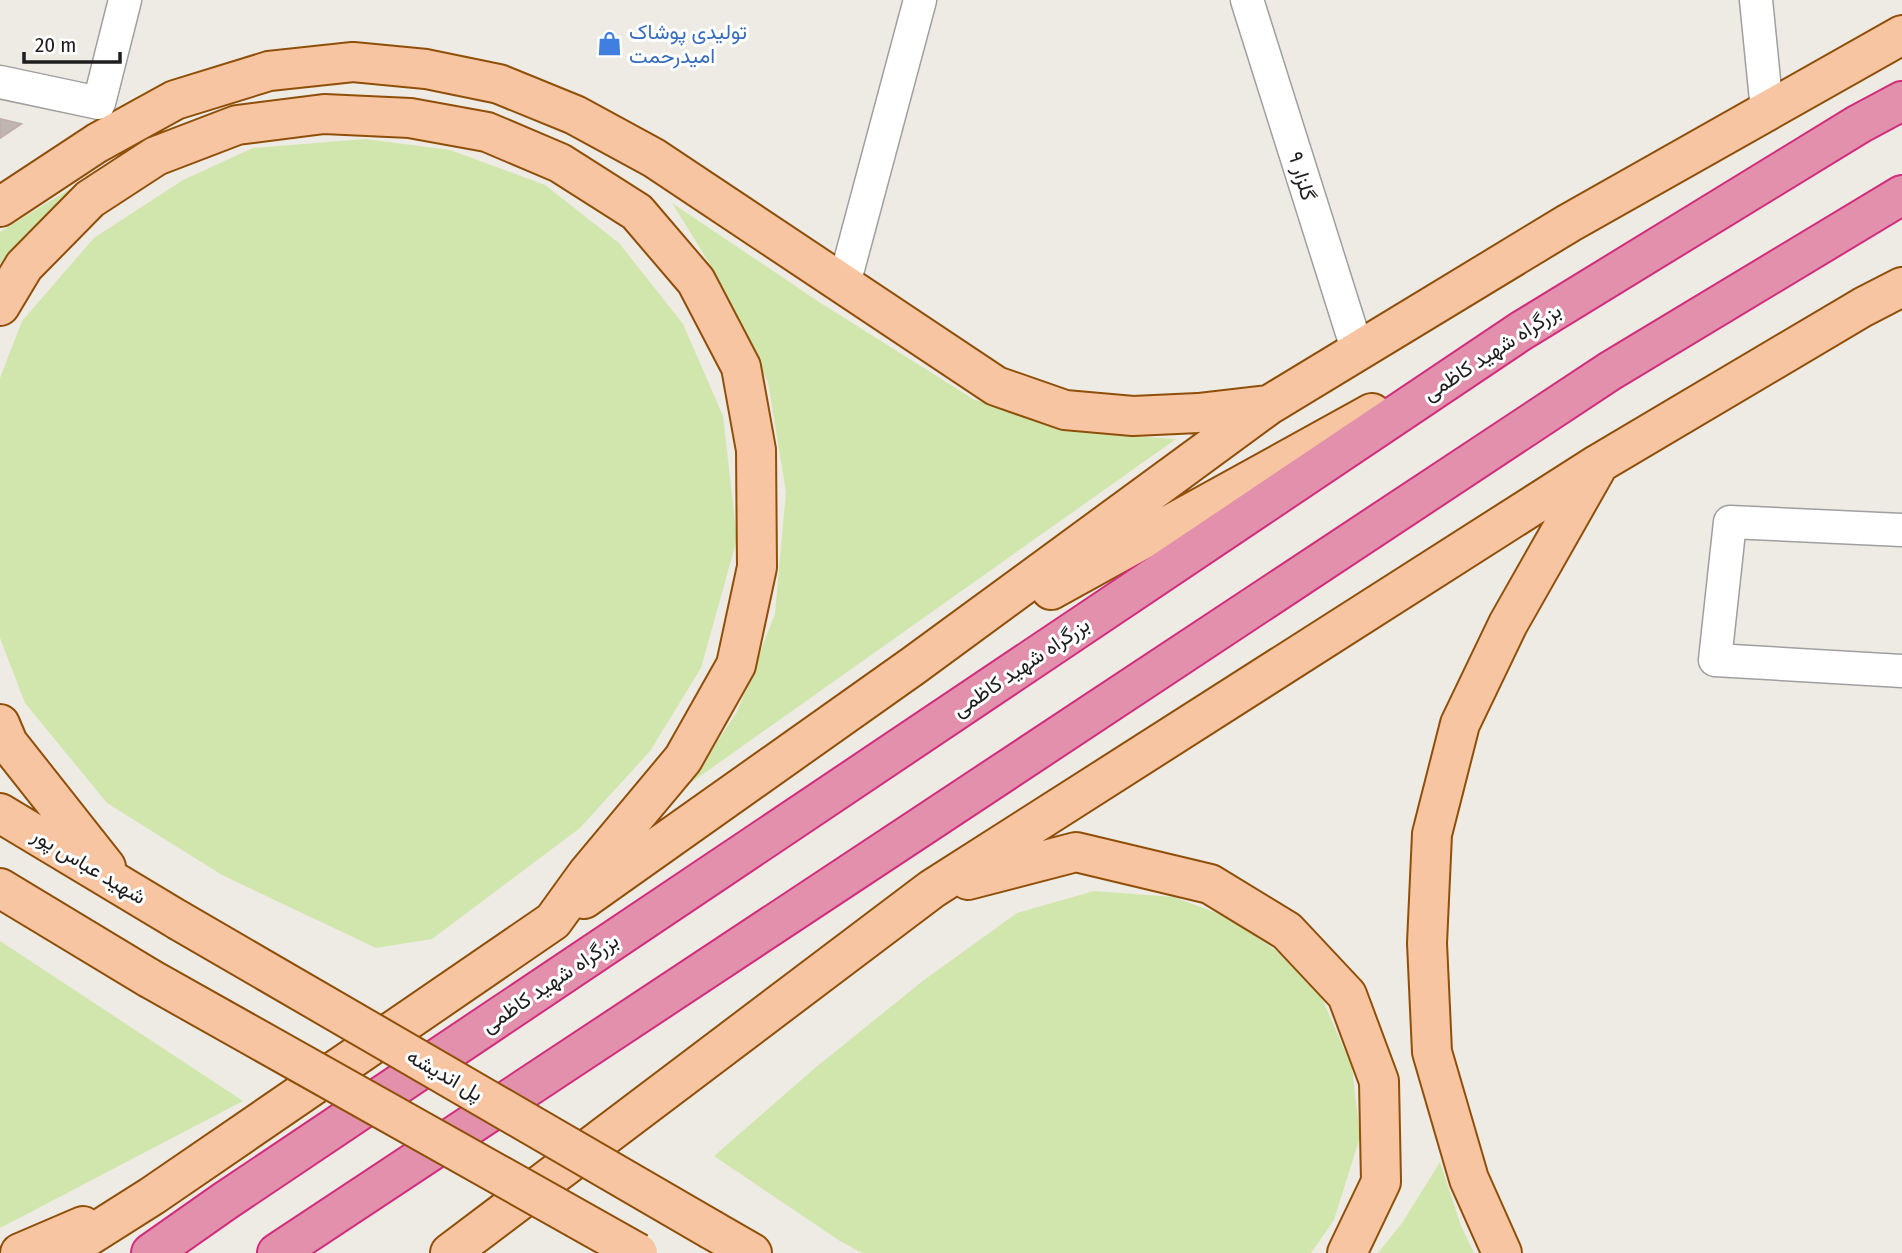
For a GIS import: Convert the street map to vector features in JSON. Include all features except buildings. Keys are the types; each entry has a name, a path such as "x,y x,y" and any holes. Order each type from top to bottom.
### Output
{"highway":[{"name":"بزرگراه شهید کاظمی","path":"151,1253 1521,331 1902,100"},
{"path":"277,1253 1611,371 1902,195"}],"main road":[{"path":"62,1253 152,1196 554,921 913,666 1269,405 1569,223 1902,35"},
{"path":"0,207 97,143 175,100 269,71 353,62 426,69 499,84 575,115 654,158 996,386 1065,410 1133,416 1198,413 1269,405"},
{"path":"0,306 24,267 90,200 156,156 237,125 324,114 410,118 487,132 560,163 637,212 696,281 741,367 756,450 757,567 736,664 683,759 587,874 554,921"},
{"path":"450,1253 932,889 1598,464 1863,307 1902,287"},
{"path":"913,666 1521,331"},
{"path":"1502,1253 1469,1179 1432,1052 1427,943 1432,834 1460,724 1508,624 1598,464"},
{"path":"0,724 8,743 120,885"},
{"name":"شهید عباس پور","path":"0,813 178,920"},
{"path":"932,889 1076,852 1210,884 1287,931 1347,995 1379,1081 1381,1182 1347,1253"},
{"path":"0,888 149,978 638,1253"},
{"path":"0,907 83,939"},
{"name":"پل اندیشه","path":"178,920 752,1253"},
{"path":"20,1253 152,1196"}],"street":[{"path":"0,82 99,103 125,0"},
{"path":"844,284 920,0"},
{"name":"گلزار ۹","path":"1247,0 1358,352"},
{"path":"1756,0 1768,110"},
{"path":"1902,530 1730,522 1715,660 1902,671"}],"green space":[{"path":"365,139 450,150 545,185 619,243 683,324 723,416 737,539 701,668 650,751 580,828 432,939 376,948 222,875 107,803 25,703 0,638 0,378 22,321 94,238 183,180 253,148"},
{"path":"94,174 6,255 0,264 0,232"},
{"path":"672,203 819,302 973,399 1045,423 1114,435 1176,439 689,784 737,712 775,614 786,492 768,382 713,269"},
{"path":"1094,891 1174,897 1227,917 1281,954 1321,996 1352,1067 1360,1137 1334,1220 1311,1253 862,1253 714,1156 815,1068 924,980 1017,913"},
{"path":"0,941 243,1101 0,1228"},
{"path":"1440,1162 1461,1226 1474,1253 1378,1253 1402,1223"}],"place":[{"name":"تولیدی پوشاک امیدرحمت","path":"609,44"}]}
